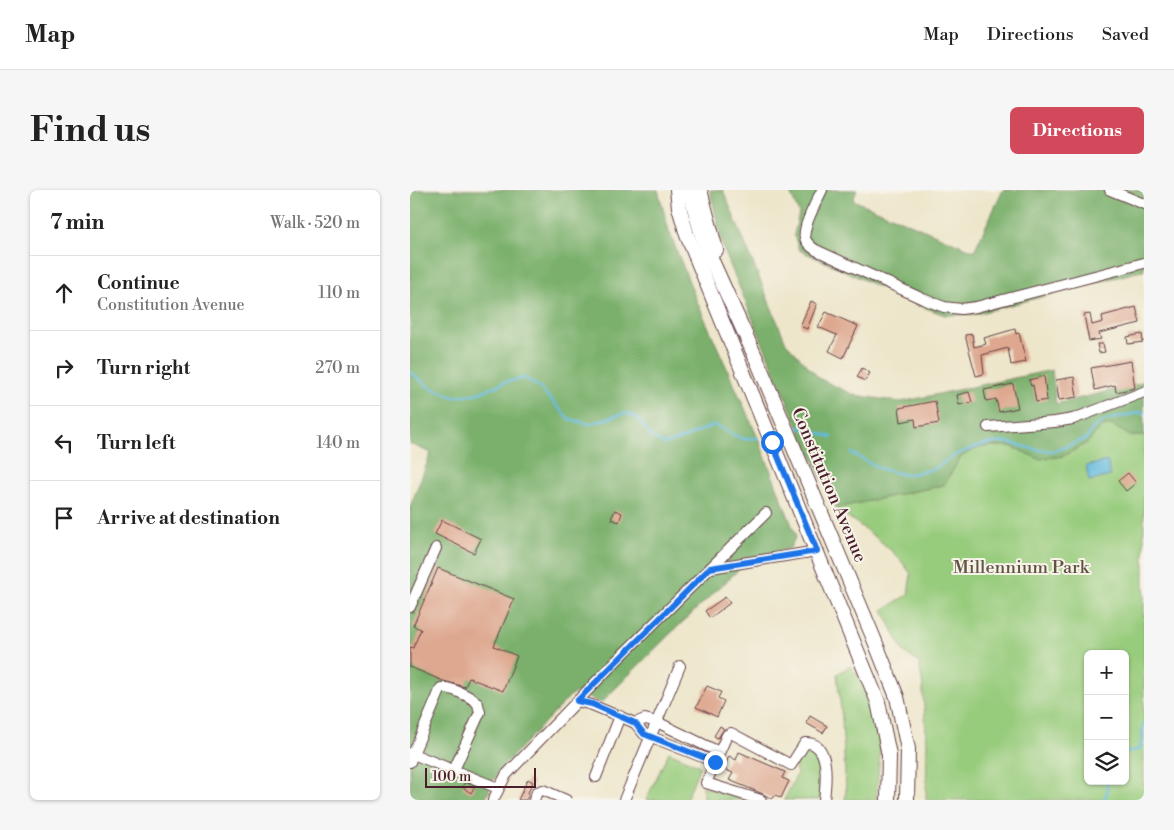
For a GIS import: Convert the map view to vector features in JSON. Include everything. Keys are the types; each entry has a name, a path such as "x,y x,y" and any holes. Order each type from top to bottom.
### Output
{"main road":[{"path":"673,190 679,207"},
{"name":"Constitution Avenue","path":"677,190 679,207 687,235 878,702 889,755 888,800"},
{"name":"Constitution Avenue","path":"689,190 702,235 825,522 896,697 908,748 907,800"},
{"path":"700,190 718,256 722,283"}],"street":[{"path":"822,190 807,224 805,236 809,244 816,250 944,307 961,309 976,307 1144,263"},
{"path":"1110,190 1144,204"},
{"path":"988,427 1072,419 1144,392"},
{"path":"493,800 506,775 577,701 766,513"},
{"path":"410,607 436,548"},
{"path":"710,568 817,551"},
{"path":"624,800 680,666"},
{"path":"454,770 480,712 478,704 473,699 446,686 441,688 411,756 454,770 498,788"},
{"path":"577,701 592,704 620,716 635,723 639,729 650,737 715,762"},
{"path":"596,776 620,716"},
{"path":"635,723 644,719 657,722 719,752"},
{"path":"761,800 706,783 727,734 731,733 791,764 805,743 816,745 821,749 824,760 824,800"},
{"path":"534,800 537,792 542,790 566,800"}],"green space":[{"path":"410,190 658,190 669,231 695,297 758,438 796,536 790,548 750,559 670,634 601,703 577,692 570,696 502,767 494,779 485,800 410,800 410,507 431,453 410,444"},
{"path":"710,190 723,190 786,343 820,379 854,395 901,402 1052,370 1056,404 1144,381 1144,436 1130,436 1112,425 1101,427 1087,443 1063,456 1039,459 1011,446 978,448 960,458 944,485 836,508 798,427 723,248"},
{"path":"789,190 857,190 853,200 974,251 1003,190 1144,190 1144,270 976,314 945,315 921,306 799,250 794,235 799,213"},
{"name":"Millennium Park","path":"1112,425 1130,436 1144,436 1144,800 926,800 927,744 919,663 903,651 883,610 908,595 911,574 886,546 836,508 944,485 960,458 978,448 1011,446 1039,459 1063,456 1087,443 1100,427"},
{"path":"850,666 868,688 881,739 876,800 845,800 842,720 837,674"},
{"path":"807,746 818,751 822,765 820,800 784,800 797,774 795,767"},
{"path":"669,752 700,766 686,800 646,800"},
{"path":"703,786 744,800 703,800"}],"water":[{"path":"1107,461 1111,476 1089,481 1086,466"}],"building":[{"path":"811,301 817,304 807,329 800,326"},
{"path":"1136,307 1140,323 1099,333 1101,339 1089,341 1084,315 1090,314 1092,325 1103,322 1102,316"},
{"path":"826,312 858,326 843,358 829,351 837,335 818,327"},
{"path":"1015,329 1016,334 1019,333 1026,362 1011,365 1008,348 982,355 984,374 976,376 965,335 972,334 974,347 986,344 984,338"},
{"path":"1142,334 1143,342 1128,344 1127,337"},
{"path":"1097,344 1103,344 1105,352 1099,353"},
{"path":"1131,361 1135,388 1116,392 1115,385 1095,390 1091,368"},
{"path":"862,368 870,373 865,381 857,377"},
{"path":"1044,376 1047,400 1036,402 1033,385 1031,386 1029,380"},
{"path":"1074,377 1077,397 1059,400 1056,380"},
{"path":"1013,384 1018,408 999,412 996,399 986,401 984,390"},
{"path":"969,392 972,402 959,405 957,395"},
{"path":"935,401 939,423 916,427 915,419 901,422 899,408"},
{"path":"1128,473 1136,483 1126,491 1118,481"},
{"path":"615,510 622,513 619,522 611,519"},
{"path":"442,520 481,539 474,553 435,534"},
{"path":"438,568 514,599 494,646 517,656 503,691 469,678 465,687 443,681 410,667 410,647 413,648 421,629 413,626"},
{"path":"725,597 730,603 710,618 705,611"},
{"path":"707,686 721,692 718,698 724,701 717,717 696,707"},
{"path":"810,716 827,726 823,733 806,723"},
{"path":"720,726 724,729 718,738 714,736"},
{"path":"739,752 785,772 782,778 789,781 781,798 776,795 772,799 729,780 733,773 724,769 729,756 736,760"},
{"path":"528,779 533,782 529,794 526,800 518,800"},
{"path":"465,782 475,786 471,793 462,787"}],"waterway":[{"path":"410,372 429,387 454,397 479,393 505,382 525,378 539,387 569,419 590,424 625,413 636,417 651,436 663,444 683,439 714,425 742,439 758,438"},
{"path":"851,453 881,469 906,475 934,469 957,454 985,444 1006,442 1038,450 1054,451 1086,439 1093,428 1106,420 1141,412 1144,413"},
{"path":"798,427 832,437"},
{"path":"1129,752 1140,749 1144,723"},
{"path":"1104,800 1107,785"}],"route":[{"path":"715,762 650,737 644,734 635,723 592,704 577,701 710,568 817,551 772,442"}]}
